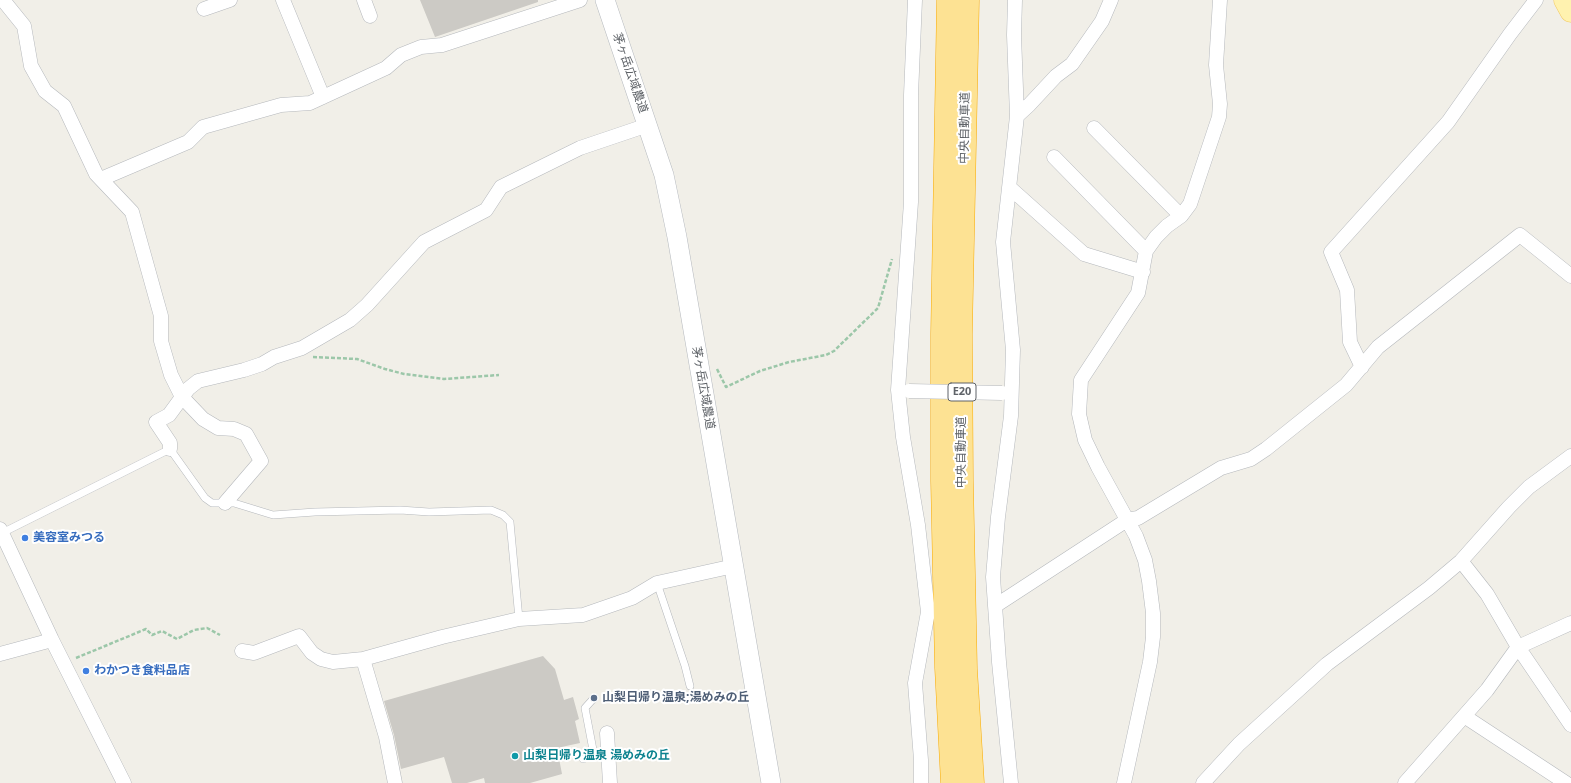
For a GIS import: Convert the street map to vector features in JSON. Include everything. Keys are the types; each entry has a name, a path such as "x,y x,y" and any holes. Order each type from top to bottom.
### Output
{"highway":[{"name":"中央自動車道","path":"948,0 942,334 942,481 946,668 952,783"},
{"name":"中央自動車道","path":"968,0 961,334 966,669 972,783"}],"main road":[{"path":"1565,0 1571,11"}],"street":[{"path":"3,0 24,26 31,66 45,91 64,106 96,174 132,212 161,316 161,341 171,375 182,397 203,419 218,428 234,429 246,434 261,461 225,503"},
{"path":"204,9 230,0"},
{"path":"283,0 323,97"},
{"path":"364,0 370,16"},
{"path":"101,179 188,142 203,127 281,105 310,103 386,68 401,55 421,47 442,46 580,0"},
{"name":"茅ヶ岳広域農道","path":"605,0 648,125 666,183 700,367 771,783"},
{"path":"916,0 911,95 911,202 908,242 903,437 918,525 928,612 915,683 921,760 920,783"},
{"path":"1011,783 999,662 993,577 998,517 1011,416 1007,393 1013,350 1003,242 1017,116 1014,35 1016,0"},
{"path":"1017,116 1056,76 1072,64 1102,21 1111,0"},
{"path":"1124,783 1150,662 1153,637 1152,605 1146,560 1136,536 1085,440 1079,414 1081,380 1138,293 1146,251 1156,237 1167,226 1181,216 1190,204 1219,117 1220,104 1216,65 1220,0"},
{"path":"1362,367 1350,342 1347,290 1331,252 1448,122 1519,21 1536,0"},
{"path":"170,449 170,443 156,422 169,415 188,389 198,381 244,370 262,364 287,352 302,348 350,320 367,305 424,242 486,210 501,188 580,148 648,125"},
{"path":"1094,128 1181,216"},
{"path":"1054,157 1146,251"},
{"path":"1009,187 1084,254 1143,272"},
{"path":"995,606 1127,520 1138,518 1221,468 1251,459 1346,385 1378,347 1520,235 1571,276"},
{"path":"904,391 1007,393"},
{"path":"1203,783 1239,744 1327,664 1430,588 1460,561 1529,486 1571,456"},
{"path":"1,531 52,640 124,783"},
{"path":"1460,561 1487,594 1518,647 1571,726"},
{"path":"242,651 254,653 299,636 312,653 321,659 333,662 363,659 442,637 519,619 583,615 632,598 657,583 734,566"},
{"path":"1405,783 1487,690 1518,647 1571,623"},
{"path":"0,654 52,640"},
{"path":"363,659 386,737 395,783"},
{"path":"1464,716 1566,783"},
{"path":"607,733 610,783"}],"lane":[{"path":"1,531 170,449 205,498 212,503 234,503 273,515 315,512 400,510 429,512 491,510 504,515 510,522 519,619"},
{"path":"657,583 685,666 690,686"},
{"path":"583,759 594,755 586,708 594,698"}],"path":[{"path":"700,367 714,364 726,387 760,371 789,362 826,355 834,351 878,308 895,250 900,245 908,242"},
{"path":"287,352 319,358 357,359 404,374 437,378 462,379 499,375"},
{"path":"64,663 146,629 152,635 162,631 177,639 194,630 207,628 220,635"}],"building":[{"path":"420,0 538,0 538,2 435,37"},
{"path":"543,656 555,669 564,700 573,697 579,719 575,721 580,743 557,748 562,774 530,783 485,783 484,778 467,783 452,783 444,757 401,769 394,735 384,701"}],"place":[{"name":"美容室みつる","path":"25,538"},
{"name":"わかつき食料品店","path":"86,671"},
{"name":"山梨日帰り温泉;湯めみの丘","path":"594,698"},
{"name":"山梨日帰り温泉 湯めみの丘","path":"515,756"}]}
